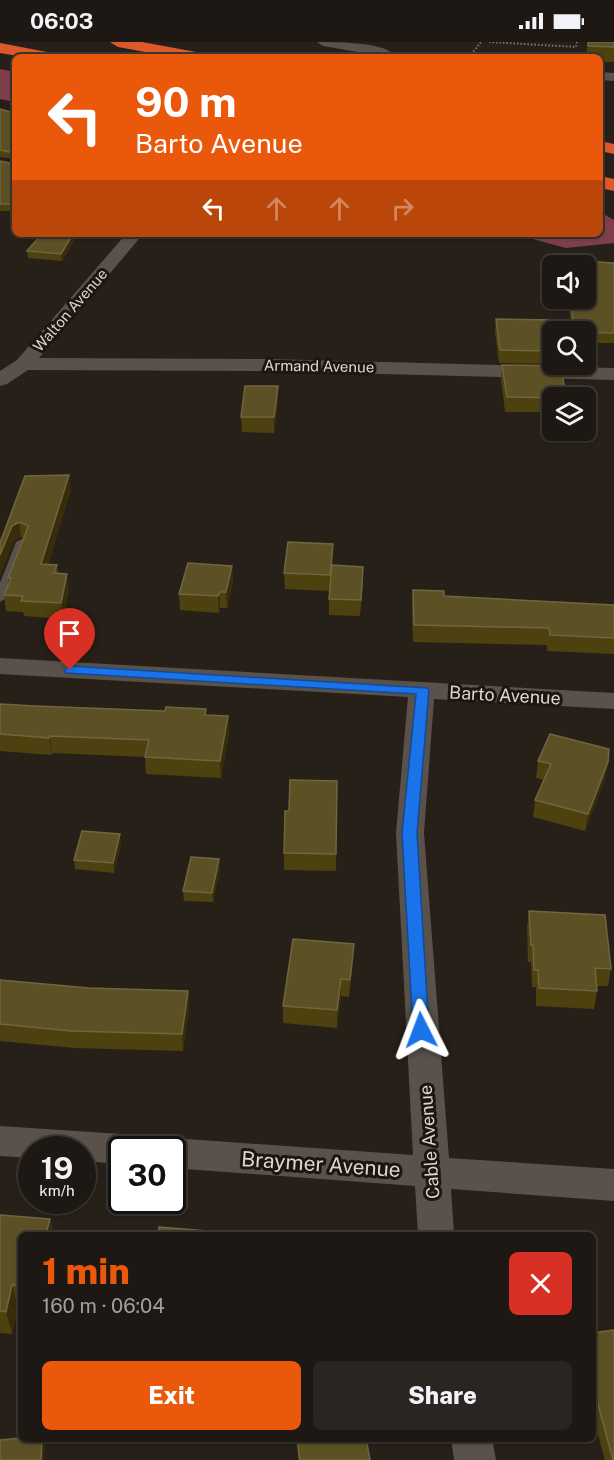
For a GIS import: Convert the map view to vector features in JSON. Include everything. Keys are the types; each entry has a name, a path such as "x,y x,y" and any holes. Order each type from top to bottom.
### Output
{"highway":[{"path":"118,42 180,54"},
{"path":"0,48 31,54"}],"street":[{"path":"323,42 386,53"},
{"name":"Walton Avenue","path":"0,380 24,364 132,237"},
{"name":"Armand Avenue","path":"24,364 266,365 614,374"},
{"name":"Barto Avenue","path":"0,666 614,701"},
{"name":"Cable Avenue","path":"423,690 410,833 436,1232"},
{"path":"0,1141 108,1148"},
{"name":"Braymer Avenue","path":"186,1154 614,1185"},
{"path":"472,1442 475,1460"}],"lane":[{"path":"0,598 22,542"}],"path":[{"path":"471,54 481,42"},
{"path":"489,42 576,47 577,42"}],"shaded area":[{"path":"0,69 12,71 12,101 0,99"},
{"path":"603,214 614,220 614,243 566,248 525,237 603,237"}],"building":[{"path":"588,42 614,42 614,47 588,46"},
{"path":"0,109 12,112 12,152 0,150"},
{"path":"0,161 12,163 12,204 0,204"},
{"path":"39,237 71,237 61,254 27,251"},
{"path":"596,262 614,263 614,333 596,333 596,321 573,321 572,309 596,309"},
{"path":"496,319 554,320 542,321 542,351 500,350"},
{"path":"502,365 542,366 542,375 562,375 564,387 542,387 542,398 507,397"},
{"path":"245,386 278,386 274,417 241,417"},
{"path":"69,475 41,564 57,565 54,573 67,574 61,603 21,601 23,596 4,595 27,525 19,522 12,526 0,555 0,543 25,476"},
{"path":"288,542 333,544 330,575 284,573"},
{"path":"188,563 232,566 226,592 220,592 218,596 179,594"},
{"path":"332,565 363,567 361,600 329,599"},
{"path":"413,590 444,591 444,596 614,605 614,638 550,635 549,628 414,625"},
{"path":"0,704 165,711 166,707 206,709 205,715 228,716 220,761 145,757 149,740 50,736 49,738 0,734"},
{"path":"550,734 609,749 608,762 588,814 535,800 551,764 538,761"},
{"path":"290,780 337,781 336,854 284,853 285,811 289,811"},
{"path":"82,831 120,834 113,863 74,860"},
{"path":"191,857 219,859 212,893 183,891"},
{"path":"529,911 605,915 611,969 595,968 597,991 539,988 538,970 534,970"},
{"path":"293,939 354,944 350,980 341,979 337,1010 283,1006"},
{"path":"0,980 89,988 188,991 182,1034 71,1031 0,1024"},
{"path":"0,1215 50,1219 47,1232 18,1232 18,1286 12,1285 6,1312 0,1311"},
{"path":"159,1227 207,1231 207,1232 158,1232"},
{"path":"614,1330 614,1460 596,1397 596,1332"},
{"path":"18,1438 18,1442 42,1442 41,1460 0,1460 0,1440"},
{"path":"298,1442 367,1442 370,1460 300,1460"}],"route":[{"path":"70,670 423,690 410,833 421,1030"}]}
